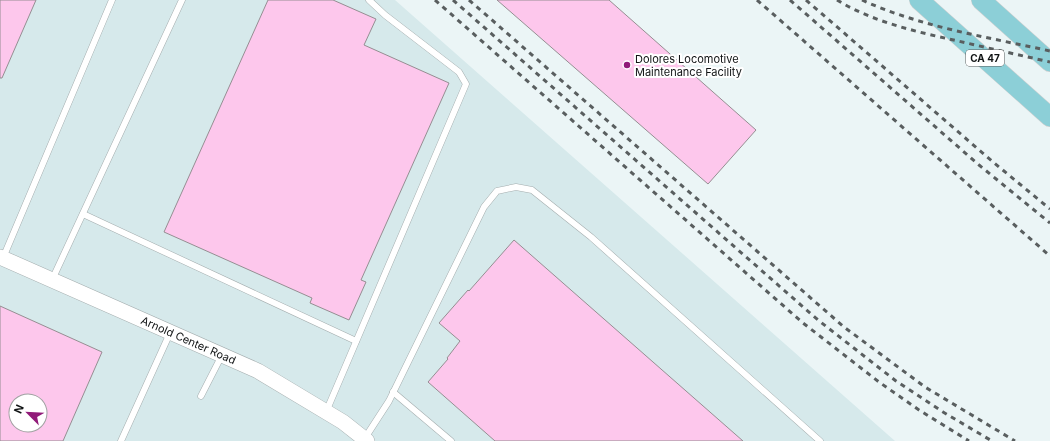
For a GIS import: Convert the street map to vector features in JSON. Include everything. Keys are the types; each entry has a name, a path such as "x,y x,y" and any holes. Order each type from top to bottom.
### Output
{"main road":[{"name":"CA 47","path":"919,0 1050,117"},
{"path":"981,0 1050,62"}],"street":[{"name":"Arnold Center Road","path":"1,258 258,371 343,422 364,440"}],"lane":[{"path":"1,258 112,0"},
{"path":"52,280 182,0"},
{"path":"326,412 466,84 459,72 385,15 369,0"},
{"path":"364,440 389,401 484,206 497,191 516,187 532,190 591,238 820,441"},
{"path":"82,214 356,341"},
{"path":"121,441 171,333"},
{"path":"201,396 222,355"},
{"path":"393,392 451,441"}],"shaded area":[{"path":"0,0 395,0 895,441 0,441"}],"building":[{"path":"0,0 36,0 2,78 0,78"},
{"path":"268,0 333,0 376,19 364,45 449,83 361,280 366,282 349,320 310,303 312,298 164,232"},
{"name":"Dolores Locomotive Maintenance Facility","path":"497,0 609,0 756,130 708,184"},
{"path":"514,240 743,441 495,441 428,382 448,359 447,358 460,341 439,323"},
{"path":"0,306 102,352 63,441 0,441"}],"railway":[{"path":"435,0 803,323 879,382 919,410 969,441"},
{"path":"453,0 818,320 896,381 943,412 992,441"},
{"path":"469,0 844,327 925,387 1015,441"},
{"path":"757,0 1050,256"},
{"path":"790,0 979,165 1050,223"},
{"path":"806,0 993,162 1050,209"},
{"path":"837,0 865,14 896,25 927,34 1050,62"},
{"path":"862,0 884,9 931,24 978,36 1050,51"}],"place":[{"name":"Dolores Locomotive Maintenance Facility","path":"627,65"}]}
